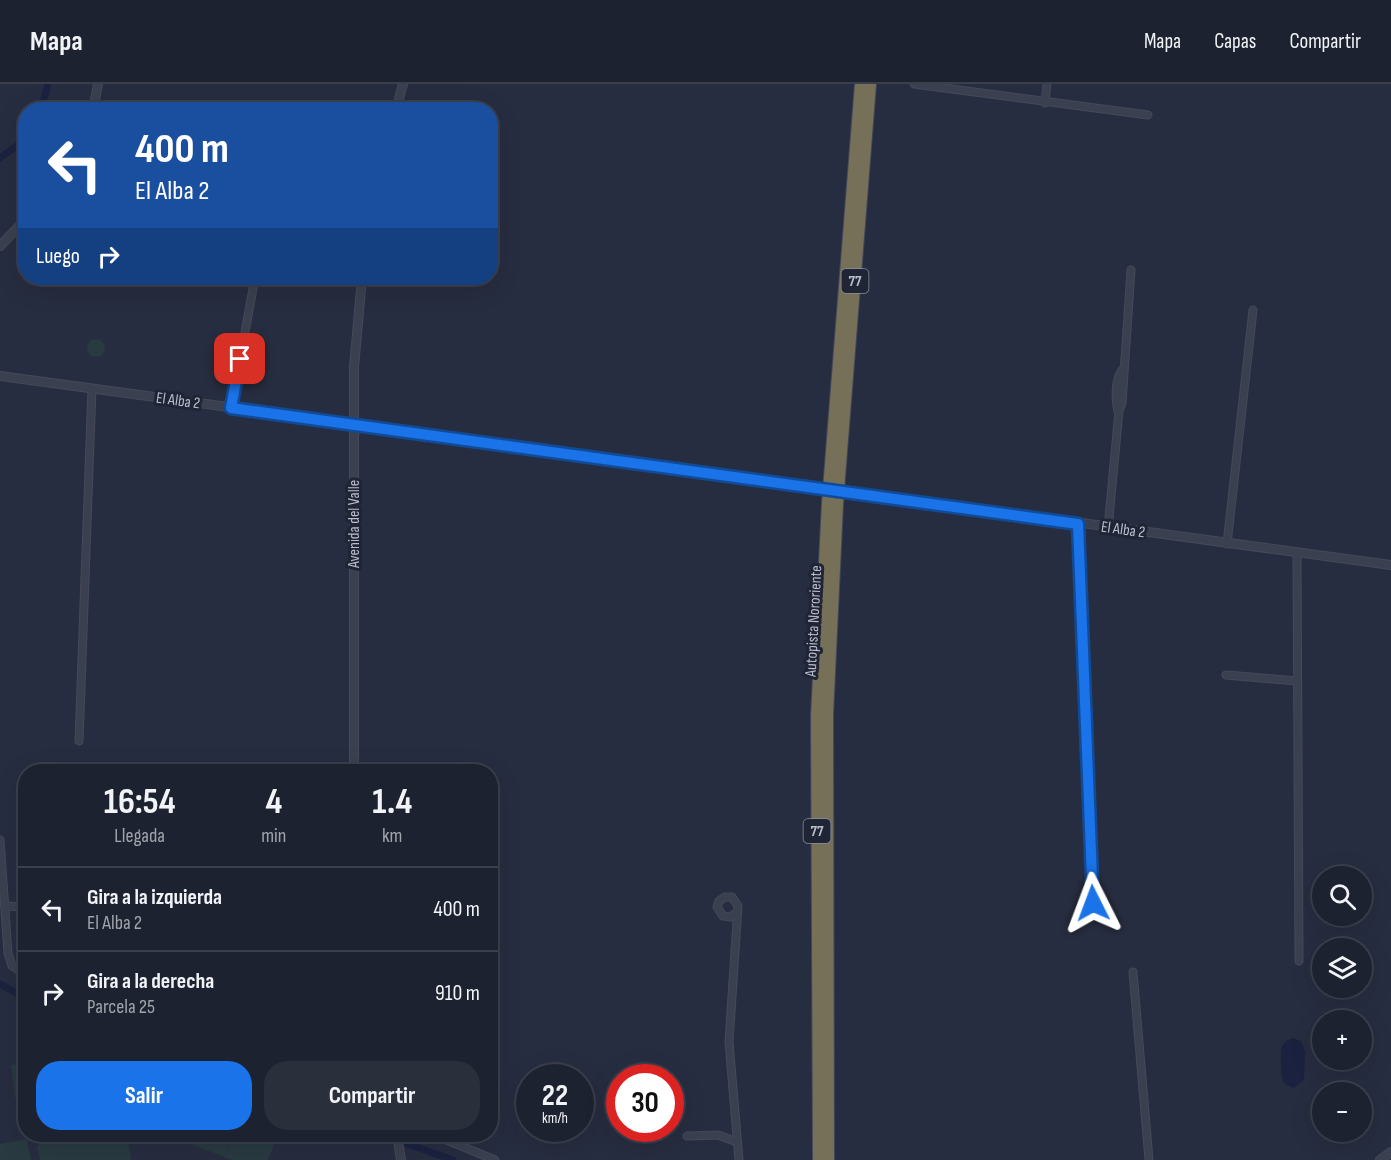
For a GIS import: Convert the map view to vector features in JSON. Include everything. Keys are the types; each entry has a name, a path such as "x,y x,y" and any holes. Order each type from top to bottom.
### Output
{"highway":[{"name":"Autopista Nororiente","path":"828,1160 827,715 833,504 861,84"},
{"name":"Autopista Nororiente","path":"834,477 870,84"},
{"name":"Autopista Nororiente","path":"819,1160 818,716 833,504"}],"street":[{"path":"95,102 98,84"},
{"path":"398,102 403,84"},
{"path":"914,84 1148,115"},
{"path":"1045,103 1047,84"},
{"path":"0,246 18,227"},
{"path":"1108,528 1124,378 1122,370 1131,270"},
{"path":"231,408 254,285"},
{"name":"Avenida del Valle","path":"354,764 354,367 361,285"},
{"path":"1227,544 1253,309"},
{"name":"El Alba 2","path":"0,376 354,426 1391,565"},
{"path":"79,741 92,388"},
{"path":"1078,524 1093,903"},
{"path":"1297,553 1299,961"},
{"path":"1226,675 1298,681"},
{"path":"0,840 8,953 12,966 18,970"},
{"path":"6,906 18,907"},
{"path":"736,913 729,1042 739,1160"},
{"path":"1133,972 1149,1160"},
{"path":"687,1136 718,1135 737,1142"},
{"path":"393,1142 396,1160"},
{"path":"398,1142 401,1160"},
{"path":"451,1142 495,1160"}],"shaded area":[{"path":"92,339 100,339 105,344 103,355 92,357 87,352 87,344"},
{"path":"18,1064 18,1118 11,1065"},
{"path":"18,1141 28,1142 31,1160 0,1160 0,1144"},
{"path":"57,1142 128,1142 131,1160 40,1160 37,1145"},
{"path":"186,1142 230,1142 226,1154 230,1142 275,1142 268,1160 232,1160"}],"water":[{"path":"1293,1038 1301,1041 1305,1051 1304,1080 1294,1088 1283,1081 1281,1061 1281,1047"}],"waterway":[{"path":"43,102 48,84"},
{"path":"0,158 18,145"},
{"path":"0,984 18,994"},
{"path":"402,1142 453,1160"}],"route":[{"path":"240,359 231,408 1078,524 1093,903"}]}
